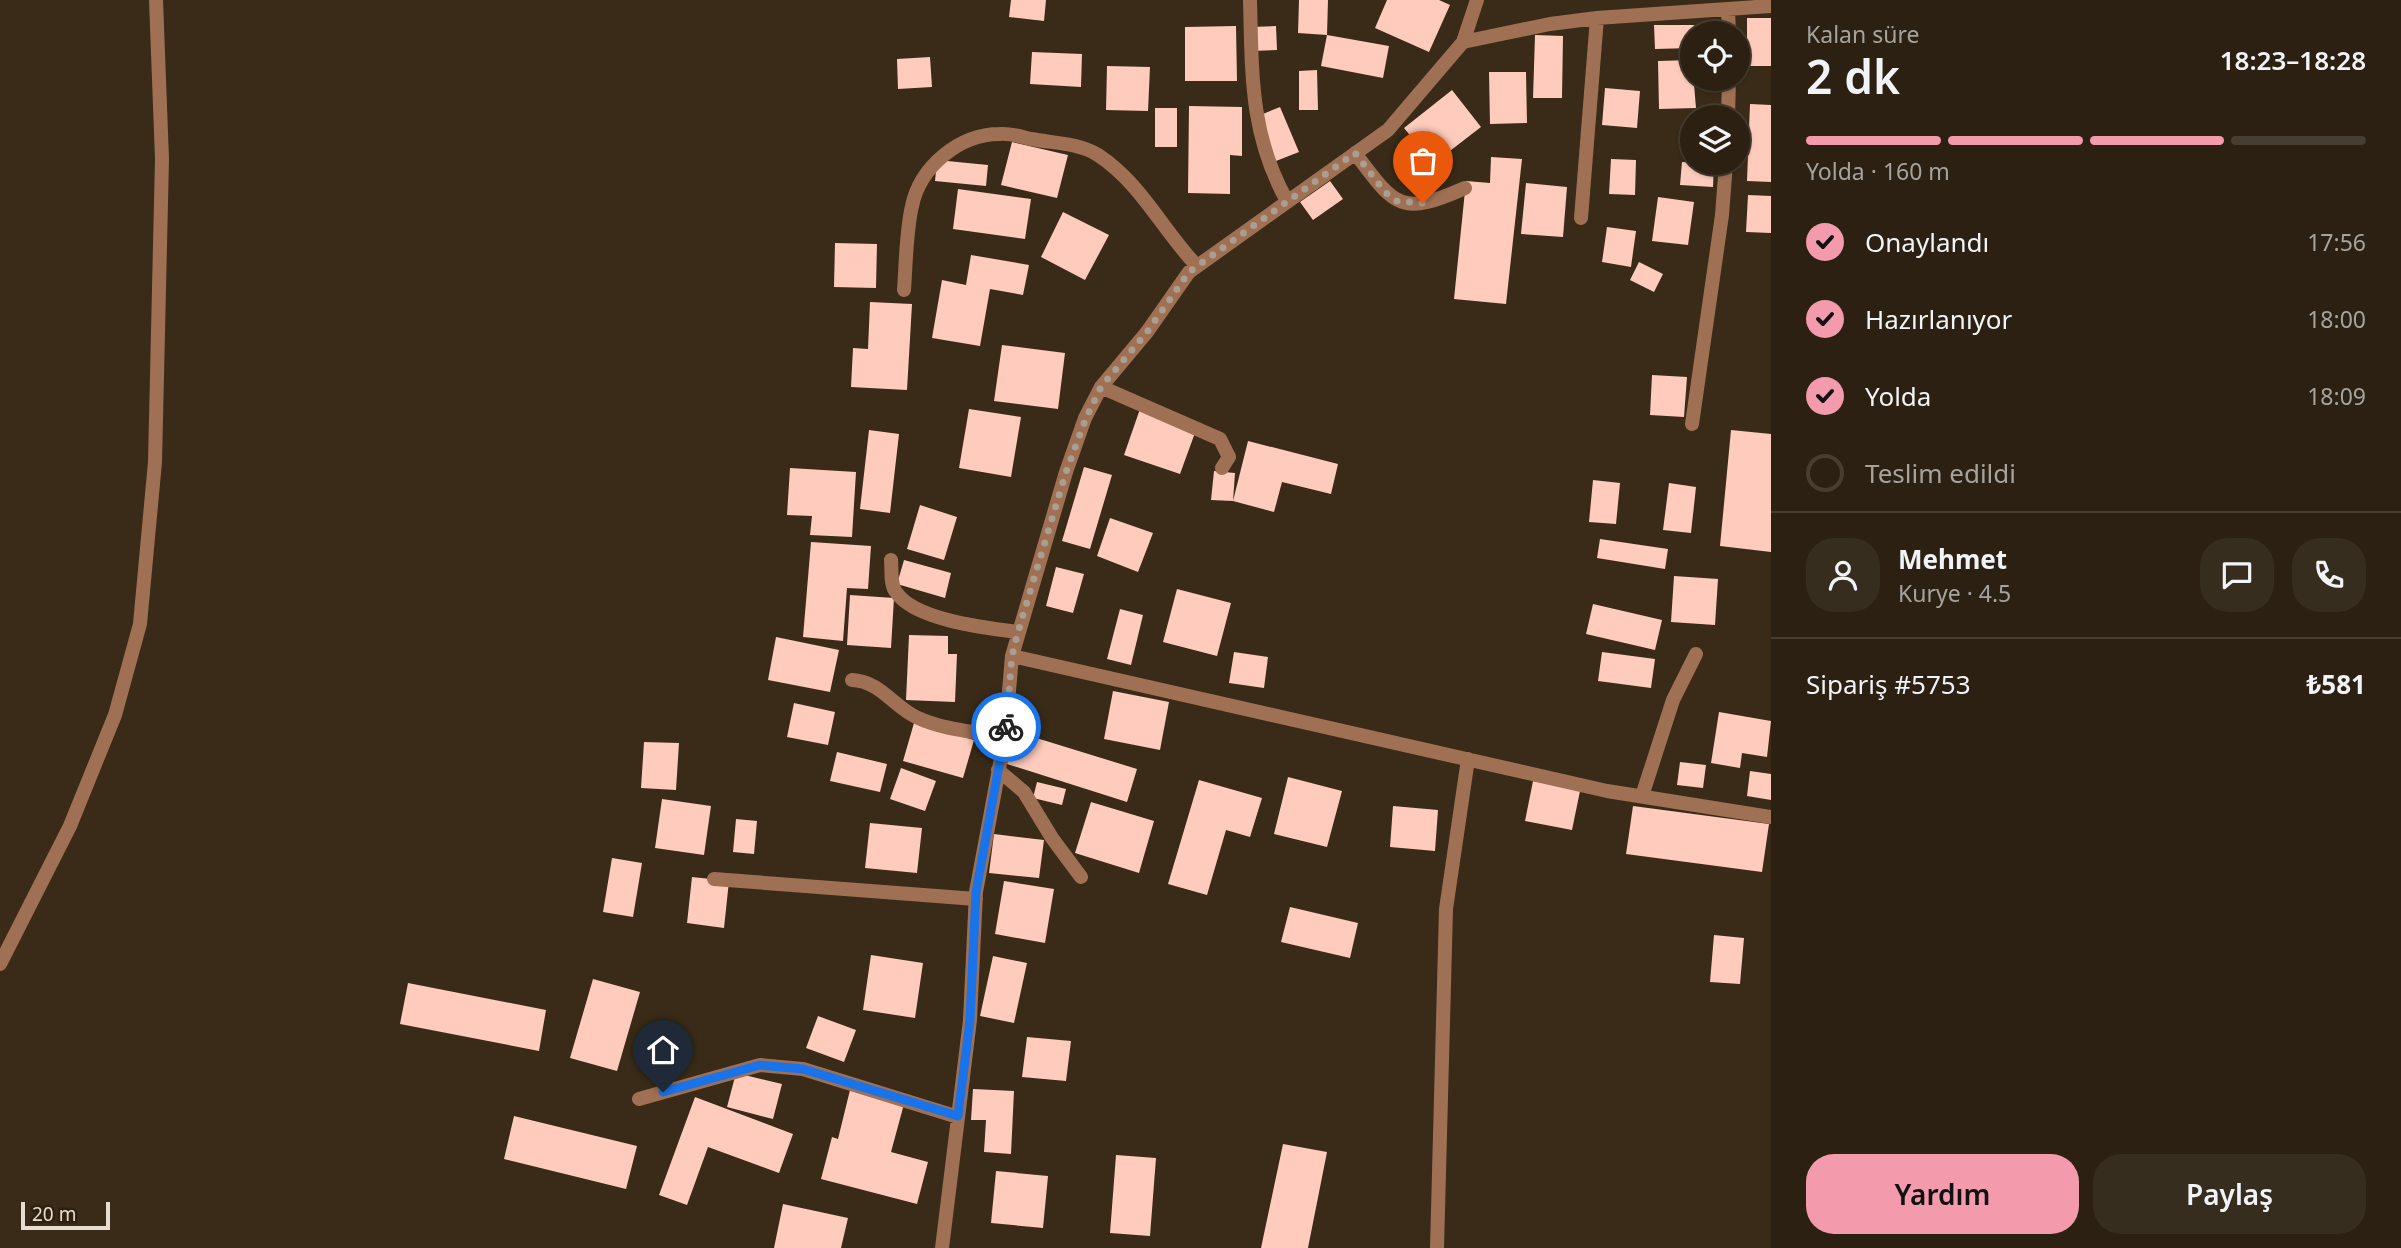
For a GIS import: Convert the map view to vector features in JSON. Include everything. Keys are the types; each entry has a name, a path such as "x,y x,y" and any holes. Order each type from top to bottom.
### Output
{"street":[{"path":"0,964 70,826 115,715 140,624 155,461 162,159 156,0"},
{"path":"1250,0 1253,98 1265,156 1287,201"},
{"path":"942,1248 970,1020 976,899 1005,737 1012,656 1066,472 1086,418 1101,387 1147,332 1189,272 1388,130 1463,42 1476,0"},
{"path":"1463,42 1550,24 1597,18 1771,6"},
{"path":"1728,11 1728,21"},
{"path":"1581,218 1597,18"},
{"path":"904,290 911,206 919,183 929,169 951,149 976,139 1000,134 1081,148 1098,155 1125,178 1197,266"},
{"path":"1355,153 1385,192 1396,201 1423,203 1439,200 1465,188"},
{"path":"1692,424 1722,215 1725,175"},
{"path":"1101,387 1220,439 1229,457 1222,468"},
{"path":"891,560 894,590 909,607 929,615 1018,632"},
{"path":"1642,796 1673,700 1696,653"},
{"path":"1012,656 1607,790 1771,817"},
{"path":"852,680 863,680 887,694 913,716 936,725 1005,737"},
{"path":"1437,1248 1446,909 1468,759"},
{"path":"998,770 1024,792 1052,838 1081,877"},
{"path":"714,879 976,899"},
{"path":"639,1099 760,1065 803,1069 958,1116"}],"building":[{"path":"1011,0 1046,0 1044,21 1009,17"},
{"path":"1299,0 1328,0 1327,35 1298,33"},
{"path":"1387,0 1439,0 1450,5 1429,52 1375,28"},
{"path":"1747,18 1771,18 1771,66 1750,66 1750,21 1747,21"},
{"path":"1654,25 1680,25 1680,48 1655,49"},
{"path":"1236,26 1237,81 1185,81 1185,27"},
{"path":"1276,26 1277,50 1251,51 1251,27"},
{"path":"1327,35 1389,46 1383,78 1321,66"},
{"path":"1535,35 1563,36 1562,98 1533,98"},
{"path":"1032,52 1082,54 1081,87 1030,84"},
{"path":"930,57 932,87 898,89 897,59"},
{"path":"1680,60 1680,91 1695,91 1696,105 1659,109 1658,61"},
{"path":"1107,66 1150,67 1148,111 1106,110"},
{"path":"1317,70 1318,110 1299,110 1299,71"},
{"path":"1489,72 1526,72 1527,123 1490,124"},
{"path":"1605,88 1640,91 1637,128 1602,125"},
{"path":"1452,90 1481,127 1433,164 1404,128"},
{"path":"1750,105 1771,105 1771,182 1747,181 1747,175 1750,175"},
{"path":"1189,106 1242,107 1242,156 1230,155 1230,194 1188,193"},
{"path":"1280,107 1299,152 1276,161 1258,116"},
{"path":"1155,108 1177,108 1177,147 1155,147"},
{"path":"1012,142 1068,155 1057,198 1001,185"},
{"path":"1491,157 1522,159 1506,304 1454,299 1466,181 1490,183"},
{"path":"1611,159 1636,160 1635,195 1609,194"},
{"path":"937,160 988,165 986,186 935,181"},
{"path":"1681,175 1714,175 1713,187 1680,185"},
{"path":"1330,181 1343,199 1313,220 1300,202"},
{"path":"1526,183 1567,187 1563,237 1521,234"},
{"path":"958,189 1031,199 1025,239 953,229"},
{"path":"1748,195 1771,196 1771,233 1746,232"},
{"path":"1658,197 1694,202 1688,245 1652,241"},
{"path":"1063,212 1109,235 1085,280 1041,257"},
{"path":"1607,227 1636,231 1631,267 1602,262"},
{"path":"835,243 877,244 876,288 834,287"},
{"path":"971,255 1029,265 1023,295 990,289 980,346 932,338 942,280 966,285"},
{"path":"1639,262 1663,274 1654,292 1630,280"},
{"path":"870,302 912,304 907,390 851,387 853,348 868,349"},
{"path":"1002,345 1065,353 1058,409 994,401"},
{"path":"1652,375 1687,377 1684,417 1650,415"},
{"path":"969,409 1021,417 1011,477 959,468"},
{"path":"1140,409 1196,430 1180,474 1124,455"},
{"path":"869,430 899,434 890,513 860,509"},
{"path":"1731,430 1771,434 1771,552 1720,546"},
{"path":"1248,441 1338,464 1331,494 1282,482 1274,512 1233,501"},
{"path":"1084,467 1112,475 1090,549 1062,541"},
{"path":"790,468 856,472 852,537 810,535 812,516 787,515"},
{"path":"1214,471 1235,473 1233,501 1211,500"},
{"path":"1593,480 1620,483 1616,524 1589,522"},
{"path":"1669,483 1696,487 1691,533 1663,530"},
{"path":"920,505 957,517 944,560 907,549"},
{"path":"1110,518 1153,533 1138,572 1097,556"},
{"path":"1600,539 1668,549 1665,569 1597,558"},
{"path":"811,542 871,546 868,589 847,588 843,641 803,637"},
{"path":"904,560 951,573 945,598 897,584"},
{"path":"1056,567 1084,574 1073,613 1046,606"},
{"path":"1674,576 1718,579 1715,625 1671,622"},
{"path":"1177,589 1231,603 1217,656 1163,642"},
{"path":"850,595 894,598 891,648 847,645"},
{"path":"1593,604 1662,620 1655,650 1586,634"},
{"path":"1120,609 1143,615 1131,665 1107,659"},
{"path":"909,635 948,636 948,654 957,654 955,702 906,700"},
{"path":"776,637 839,650 830,692 768,680"},
{"path":"1234,652 1268,657 1264,688 1229,683"},
{"path":"1602,652 1655,659 1651,688 1598,681"},
{"path":"1113,691 1169,702 1160,750 1104,739"},
{"path":"794,703 835,712 828,745 787,737"},
{"path":"1719,712 1771,721 1767,757 1742,753 1740,768 1711,763"},
{"path":"914,723 974,740 963,778 903,761"},
{"path":"1017,732 1137,769 1127,802 1007,764"},
{"path":"644,742 679,743 676,790 641,788"},
{"path":"837,752 887,764 880,792 830,781"},
{"path":"1680,762 1706,765 1703,788 1677,785"},
{"path":"901,768 936,781 925,811 890,799"},
{"path":"1750,771 1771,774 1771,800 1747,796"},
{"path":"1288,777 1342,791 1327,847 1274,834"},
{"path":"1199,780 1262,798 1250,837 1226,830 1207,895 1168,884"},
{"path":"1533,781 1580,791 1572,830 1525,821"},
{"path":"1037,782 1066,789 1062,805 1033,798"},
{"path":"662,799 711,806 704,855 655,848"},
{"path":"1091,802 1154,821 1139,873 1075,853"},
{"path":"1393,806 1438,810 1435,851 1390,847"},
{"path":"1633,806 1769,824 1762,872 1626,854"},
{"path":"736,819 757,821 754,854 733,852"},
{"path":"870,823 922,828 917,873 865,868"},
{"path":"994,834 1044,840 1039,878 989,873"},
{"path":"612,858 642,863 633,917 603,912"},
{"path":"692,877 729,881 724,928 687,923"},
{"path":"1004,881 1054,889 1045,943 995,934"},
{"path":"1290,907 1358,923 1350,958 1281,942"},
{"path":"1714,935 1744,938 1740,984 1710,982"},
{"path":"871,955 923,963 915,1018 863,1010"},
{"path":"993,956 1027,963 1014,1023 980,1016"},
{"path":"593,979 640,992 617,1071 570,1058"},
{"path":"408,983 546,1010 539,1051 400,1024"},
{"path":"818,1016 856,1030 844,1062 806,1048"},
{"path":"1027,1037 1071,1041 1066,1081 1022,1077"},
{"path":"736,1073 782,1084 773,1119 727,1107"},
{"path":"973,1089 1014,1091 1011,1154 984,1152 986,1120 971,1120"},
{"path":"850,1090 904,1104 891,1152 928,1162 917,1204 821,1179 832,1137 838,1139"},
{"path":"695,1097 793,1134 779,1173 708,1147 687,1205 659,1195"},
{"path":"514,1116 637,1146 626,1189 504,1159"},
{"path":"1283,1144 1327,1152 1308,1248 1261,1248"},
{"path":"1116,1155 1156,1158 1150,1236 1110,1233"},
{"path":"996,1171 1048,1176 1043,1228 991,1223"},
{"path":"783,1204 848,1218 841,1248 774,1248"}],"way so far":[{"path":"1006,727 1012,656 1059,492 1086,418 1101,387 1147,332 1189,272 1355,153 1385,192 1396,201 1423,203"}],"route":[{"path":"663,1092 760,1065 803,1069 958,1116 970,1020 976,892 1006,727"}]}
